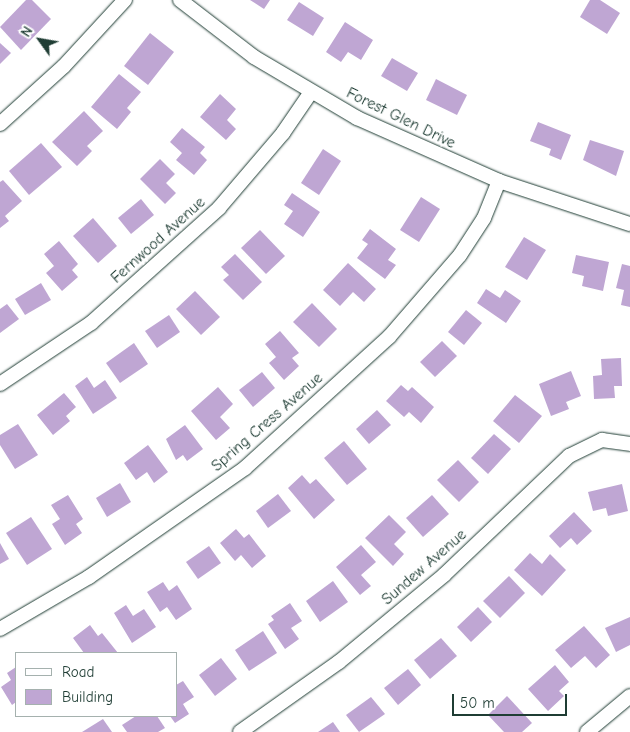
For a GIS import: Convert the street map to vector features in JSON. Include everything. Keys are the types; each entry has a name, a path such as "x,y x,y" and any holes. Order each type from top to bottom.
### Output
{"street":[{"path":"0,124 64,66 124,0"},
{"name":"Forest Glen Drive","path":"180,0 254,57 311,92 408,144 499,181 630,224"},
{"name":"Fernwood Avenue","path":"0,384 91,323 212,215 259,164 311,92"},
{"name":"Spring Cress Avenue","path":"0,628 89,577 245,468 389,337 460,255 484,218 499,181"},
{"name":"Sundew Avenue","path":"240,732 339,662 444,576 569,456 602,440 630,444"},
{"path":"587,732 630,696"}],"building":[{"path":"26,0 32,0 51,19 21,50 0,27"},
{"path":"250,0 270,0 264,9"},
{"path":"590,0 600,0 620,13 607,34 580,17"},
{"path":"299,2 324,18 313,36 287,20"},
{"path":"345,22 373,40 361,60 348,52 341,62 326,52"},
{"path":"150,33 174,52 148,85 124,66"},
{"path":"0,43 11,53 0,64"},
{"path":"392,58 418,73 407,91 381,76"},
{"path":"119,74 141,92 127,108 131,112 117,129 91,107"},
{"path":"436,79 467,95 457,115 426,100"},
{"path":"220,94 236,109 227,120 236,129 226,140 200,117"},
{"path":"84,111 103,131 87,146 92,151 77,166 52,142"},
{"path":"538,122 571,135 561,160 549,155 551,149 530,141"},
{"path":"182,128 205,147 200,153 207,160 194,175 176,160 182,153 170,142"},
{"path":"590,140 624,151 616,176 583,160"},
{"path":"41,143 62,167 29,195 9,171"},
{"path":"323,149 341,161 319,195 301,183"},
{"path":"160,159 175,174 166,183 176,193 165,204 140,179"},
{"path":"3,180 22,201 5,216 9,221 0,228 0,182"},
{"path":"292,193 320,212 303,237 284,224 293,211 284,205"},
{"path":"421,197 440,209 419,242 400,230"},
{"path":"141,199 154,215 131,234 118,218"},
{"path":"93,218 117,246 98,263 73,236"},
{"path":"370,229 396,249 388,260 396,265 385,279 357,258 368,244 362,240"},
{"path":"260,230 285,256 266,274 241,248"},
{"path":"524,237 546,250 527,280 505,267"},
{"path":"59,241 78,264 72,270 78,277 62,291 46,273 54,266 44,254"},
{"path":"235,254 262,282 243,300 223,280 229,275 221,267"},
{"path":"576,255 609,262 603,291 582,286 584,276 572,273"},
{"path":"348,263 376,289 364,302 353,292 340,306 323,290"},
{"path":"622,264 630,266 630,307 621,305 624,290 616,288"},
{"path":"41,283 51,300 25,315 15,299"},
{"path":"486,289 500,298 505,290 521,301 506,323 477,303"},
{"path":"195,291 220,317 201,335 176,309"},
{"path":"312,303 337,329 319,347 293,322"},
{"path":"7,304 19,319 0,333 0,309"},
{"path":"466,310 482,323 464,345 448,332"},
{"path":"169,315 180,332 157,348 145,331"},
{"path":"280,331 299,353 292,358 299,366 284,380 269,363 276,357 265,344"},
{"path":"442,341 457,356 435,377 420,362"},
{"path":"134,343 148,364 120,383 106,363"},
{"path":"621,358 622,386 614,386 615,398 594,399 593,376 602,375 601,359"},
{"path":"571,371 581,396 566,402 569,409 551,416 539,384"},
{"path":"262,372 275,388 253,407 239,390"},
{"path":"87,377 94,388 105,380 117,398 93,414 75,386"},
{"path":"401,385 408,391 412,387 434,407 421,423 409,412 404,417 386,401"},
{"path":"218,387 233,404 220,417 230,428 216,440 191,411"},
{"path":"64,393 76,407 66,416 70,421 53,435 37,415"},
{"path":"515,395 542,416 519,443 493,421"},
{"path":"377,410 391,425 369,444 356,429"},
{"path":"18,424 38,455 15,469 0,445 0,435"},
{"path":"185,425 203,449 187,461 183,455 176,460 166,439"},
{"path":"494,434 511,449 488,474 471,458"},
{"path":"344,441 367,469 347,485 324,458"},
{"path":"148,445 168,472 154,483 147,472 136,480 124,463"},
{"path":"458,460 479,482 459,502 437,480"},
{"path":"302,475 310,484 316,479 335,500 314,519 288,488"},
{"path":"120,483 131,502 107,517 96,498"},
{"path":"622,484 628,511 608,516 606,508 593,511 588,492"},
{"path":"278,494 291,511 268,528 256,511"},
{"path":"68,495 83,519 76,524 82,533 65,545 52,524 60,519 51,505"},
{"path":"432,495 449,514 423,537 406,518"},
{"path":"574,512 592,531 577,545 571,538 560,548 549,536"},
{"path":"389,515 406,532 394,544 404,554 393,566 365,538"},
{"path":"31,517 52,549 27,565 6,533"},
{"path":"236,529 244,538 249,534 266,556 252,568 241,555 235,561 220,543"},
{"path":"0,543 9,559 0,564"},
{"path":"361,545 376,562 361,575 371,586 360,595 336,567"},
{"path":"209,546 221,563 198,579 186,562"},
{"path":"530,553 542,564 550,554 566,570 542,596 514,570"},
{"path":"509,576 525,593 500,618 483,601"},
{"path":"333,581 348,602 320,622 306,601"},
{"path":"163,582 169,591 177,585 192,609 176,620 167,607 160,612 147,592"},
{"path":"290,603 302,621 291,628 299,639 285,649 268,624 274,620 271,616"},
{"path":"126,605 133,616 144,609 156,627 132,643 114,613"},
{"path":"478,607 492,622 471,642 457,627"},
{"path":"630,617 630,645 616,652 605,628"},
{"path":"90,625 98,636 102,633 117,652 83,652 73,638"},
{"path":"584,626 610,655 596,668 585,656 571,668 555,650"},
{"path":"263,631 277,653 249,671 235,650"},
{"path":"441,638 457,656 430,679 414,660"},
{"path":"221,658 237,679 215,696 199,675"},
{"path":"555,665 569,682 559,691 564,696 548,711 528,689"},
{"path":"15,668 15,703 12,705 1,687 11,680 7,673"},
{"path":"408,669 421,685 398,705 384,688"},
{"path":"183,681 194,697 183,704 189,714 175,723 171,717 178,717 178,684"},
{"path":"507,696 532,723 522,732 504,732 488,715"},
{"path":"371,697 385,714 359,732 346,715"},
{"path":"134,717 158,717 165,728 158,732 127,732 122,725"},
{"path":"103,719 112,732 82,732"},
{"path":"333,722 340,732 318,732"}]}
